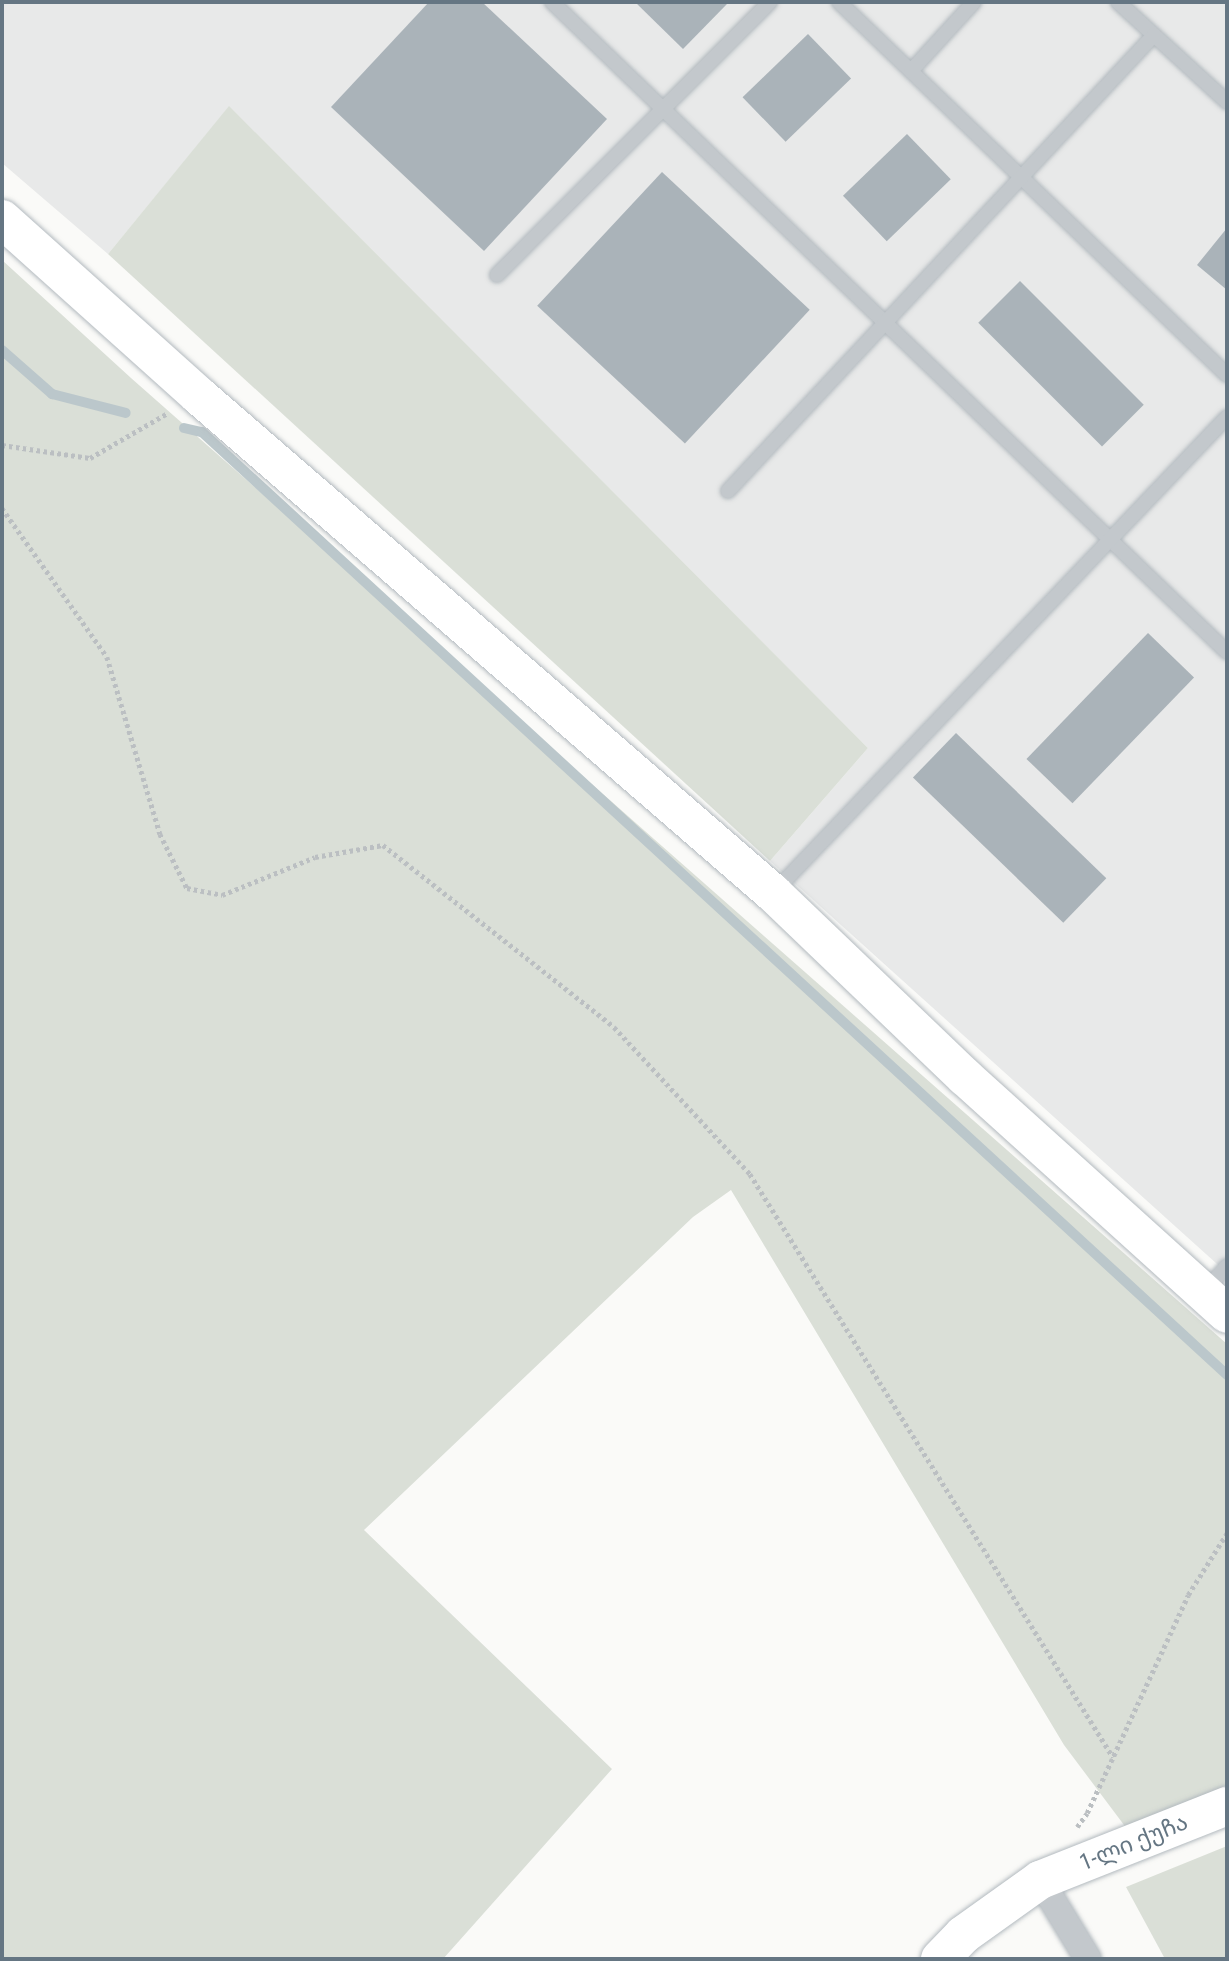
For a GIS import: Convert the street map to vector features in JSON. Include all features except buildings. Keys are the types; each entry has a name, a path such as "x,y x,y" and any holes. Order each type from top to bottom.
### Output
{"street":[{"path":"2,219 198,395 773,893 965,1077 1219,1291"},
{"name":"1-ლი ქუჩა","path":"940,1959 963,1935 1040,1880 1227,1806"},
{"path":"1040,1880 1088,1959"}],"lane":[{"path":"552,2 1227,652"},
{"path":"497,275 770,2"},
{"path":"839,2 1227,375"},
{"path":"911,71 974,2"},
{"path":"1118,2 1227,102"},
{"path":"728,491 1154,35"},
{"path":"773,893 1227,417"}],"path":[{"path":"2,445 90,458 198,395"},
{"path":"2,508 107,657 160,834 187,888 222,895 315,857 383,845 614,1027 750,1174 1113,1757"},
{"path":"1071,1835 1087,1813 1188,1595 1227,1533"}],"shaded area":[{"path":"2,2 1227,2 1227,1273 770,861 868,748 229,107 108,254 2,163"},
{"path":"229,106 868,748 770,861 108,254"},
{"path":"2,260 131,378 1227,1344 1227,1786 1127,1829 1064,1745 731,1190 693,1217 364,1530 612,1769 443,1959 2,1959"},
{"path":"1227,1846 1227,1959 1165,1959 1126,1887"}],"waterway":[{"path":"2,350 52,394 126,413"},
{"path":"184,428 202,432 1227,1375"}]}
